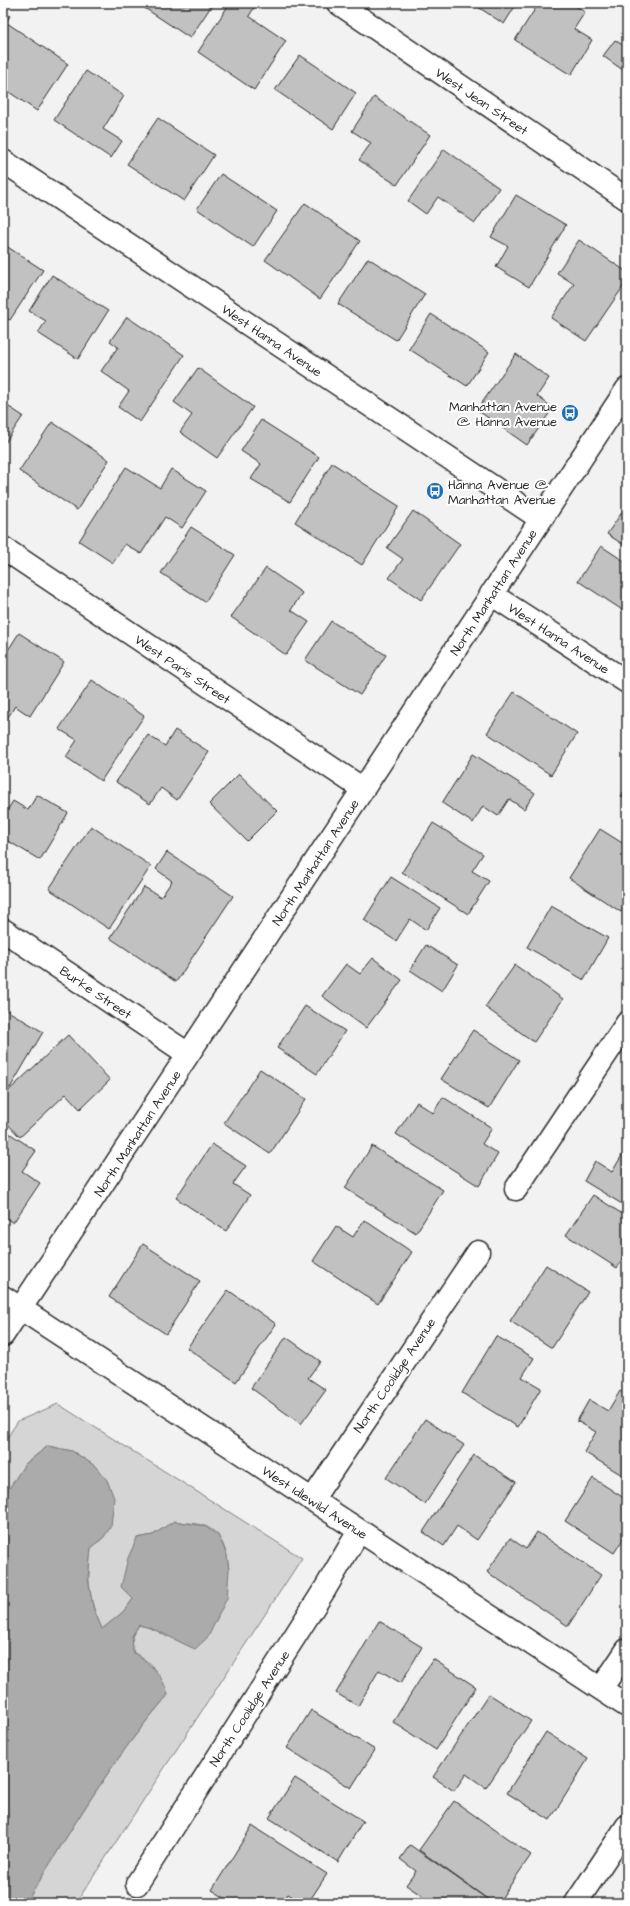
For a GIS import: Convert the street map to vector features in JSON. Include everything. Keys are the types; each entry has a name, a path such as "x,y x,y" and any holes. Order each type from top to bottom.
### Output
{"street":[{"name":"West Jean Street","path":"338,3 627,199"},
{"name":"West Hanna Avenue","path":"3,162 541,519"},
{"name":"North Manhattan Avenue","path":"3,1335 12,1303 188,1054 627,389"},
{"name":"West Paris Street","path":"3,548 363,789"},
{"name":"West Hanna Avenue","path":"491,594 627,682"},
{"name":"Burke Street","path":"3,930 188,1054"},
{"path":"516,1189 627,1023"},
{"name":"North Coolidge Avenue","path":"312,1500 478,1252"},
{"name":"West Idlewild Avenue","path":"12,1303 627,1706"},
{"name":"North Coolidge Avenue","path":"137,1884 325,1589 359,1531"},
{"path":"601,1689 627,1650"},
{"path":"576,1903 627,1826"}],"shaded area":[{"path":"58,1404 302,1558 76,1903 26,1903 93,1796 129,1744 168,1695 151,1664 133,1652 132,1636 139,1625 154,1629 167,1637 229,1570 223,1544 216,1533 205,1526 174,1521 153,1535 137,1538 133,1599 123,1612 102,1629 91,1599 89,1581 91,1548 104,1537 95,1466 72,1451 48,1446 25,1464 3,1498 3,1444 18,1421"},
{"path":"48,1446 72,1451 95,1466 107,1480 114,1498 111,1526 104,1537 91,1548 88,1578 93,1607 102,1629 123,1612 133,1599 121,1587 128,1558 137,1538 153,1535 174,1521 204,1526 218,1535 227,1555 229,1570 227,1598 208,1637 195,1649 160,1632 139,1625 132,1636 133,1652 155,1670 163,1681 168,1695 129,1744 93,1796 26,1903 3,1903 3,1498 25,1464"}],"building":[{"path":"137,3 209,3 212,5 190,38"},
{"path":"230,3 257,3 249,16 286,41 254,90 198,52"},
{"path":"472,3 517,3 504,24"},
{"path":"539,3 571,3 585,12 574,29 592,40 571,75 515,40"},
{"path":"3,12 10,16 3,27"},
{"path":"7,23 68,64 37,111 3,88 3,29"},
{"path":"615,40 627,48 627,73 603,56"},
{"path":"300,55 356,93 333,129 275,90"},
{"path":"86,71 124,96 103,129 122,141 111,158 54,120"},
{"path":"374,97 430,135 397,185 359,160 371,143 352,131"},
{"path":"158,118 214,155 184,201 127,164"},
{"path":"444,149 499,188 475,223 438,197 426,214 408,201"},
{"path":"221,174 277,211 253,247 197,209"},
{"path":"516,195 566,225 529,287 496,267 508,246 491,237"},
{"path":"305,203 360,241 320,299 265,260"},
{"path":"579,240 627,272 627,281 586,341 551,318 574,284 557,273"},
{"path":"3,244 43,270 10,320 3,316"},
{"path":"368,258 425,294 396,340 338,304"},
{"path":"52,275 108,311 78,359 38,333 46,321 29,311"},
{"path":"431,314 489,352 467,386 409,349"},
{"path":"127,317 184,355 140,422 118,407 129,391 101,371 118,347 110,341"},
{"path":"516,354 549,378 537,396 553,408 527,445 477,410"},
{"path":"198,368 253,407 217,458 180,432 192,415 174,402"},
{"path":"3,403 23,416 3,446"},
{"path":"261,420 319,457 290,502 251,479 261,464 241,451"},
{"path":"52,422 109,460 77,510 19,471"},
{"path":"332,463 399,506 362,565 295,522"},
{"path":"126,467 160,488 171,469 206,491 182,528 165,517 141,554 125,544 113,563 79,541"},
{"path":"627,505 627,547 607,534"},
{"path":"413,511 460,544 421,600 389,578 403,559 387,548"},
{"path":"191,527 235,555 205,602 161,573"},
{"path":"601,546 627,563 627,613 578,581"},
{"path":"266,568 302,593 291,610 309,622 286,655 231,617"},
{"path":"331,621 386,655 360,695 305,660"},
{"path":"19,633 64,662 30,716 15,706 4,724 3,658"},
{"path":"92,680 144,716 101,781 66,757 77,740 59,729"},
{"path":"514,692 577,734 551,775 487,733"},
{"path":"175,730 209,752 177,800 161,788 150,804 116,782 148,735 165,746"},
{"path":"473,754 535,793 524,809 509,799 498,816 483,806 473,823 442,803"},
{"path":"239,774 277,811 247,841 209,804"},
{"path":"627,787 627,801 621,796"},
{"path":"37,795 68,813 40,860 3,838 3,817 13,801 28,810"},
{"path":"433,823 483,854 472,871 489,881 468,914 402,872"},
{"path":"91,826 151,866 109,929 49,889"},
{"path":"600,829 627,846 627,902 621,912 569,878"},
{"path":"167,852 233,896 176,982 110,938 144,887 161,897 172,881 156,869"},
{"path":"391,877 440,908 426,930 410,919 396,941 364,920"},
{"path":"551,906 608,938 584,980 527,947"},
{"path":"426,945 458,965 442,991 410,970"},
{"path":"373,958 402,980 366,1028 322,996 346,964 360,974"},
{"path":"515,965 563,999 534,1042 485,1007"},
{"path":"305,1006 345,1031 317,1074 277,1048"},
{"path":"3,1008 43,1032 10,1088 3,1084"},
{"path":"473,1030 519,1060 489,1108 441,1079"},
{"path":"68,1035 110,1080 80,1109 66,1094 20,1137 3,1119 3,1096"},
{"path":"260,1069 306,1099 270,1154 224,1123"},
{"path":"443,1097 492,1128 482,1144 498,1154 479,1186 396,1134 417,1102 433,1113"},
{"path":"3,1129 36,1151 22,1171 40,1183 13,1223 3,1216"},
{"path":"212,1144 246,1166 233,1184 250,1195 226,1231 176,1198"},
{"path":"372,1146 443,1190 416,1233 345,1188"},
{"path":"627,1147 627,1207 584,1181 595,1161 612,1172"},
{"path":"593,1195 627,1217 627,1252 617,1268 566,1235"},
{"path":"364,1220 412,1252 378,1304 313,1261 336,1226 353,1237"},
{"path":"143,1244 200,1281 166,1334 109,1297"},
{"path":"546,1265 588,1292 552,1348 510,1321"},
{"path":"228,1290 276,1324 236,1382 187,1348"},
{"path":"496,1336 534,1358 522,1377 541,1388 518,1427 462,1393"},
{"path":"286,1337 320,1361 308,1378 326,1390 301,1424 251,1388"},
{"path":"620,1391 627,1395 627,1478 584,1452 596,1432 577,1421 589,1400 608,1411"},
{"path":"425,1419 464,1445 425,1504 386,1478"},
{"path":"474,1455 516,1482 477,1540 457,1526 444,1546 423,1532"},
{"path":"593,1478 627,1500 627,1533 614,1553 565,1521"},
{"path":"537,1532 601,1575 568,1626 487,1572 510,1538 526,1549"},
{"path":"379,1621 422,1647 401,1683 379,1670 358,1706 336,1693"},
{"path":"433,1659 476,1687 436,1750 393,1722"},
{"path":"489,1694 531,1721 486,1788 466,1774 454,1791 433,1777"},
{"path":"311,1710 375,1750 351,1788 287,1748"},
{"path":"546,1732 588,1759 550,1820 507,1793"},
{"path":"295,1778 363,1821 338,1862 269,1818"},
{"path":"454,1801 531,1855 498,1903 493,1903 419,1850"},
{"path":"252,1826 327,1874 308,1903 303,1903 288,1894 282,1903 233,1903 212,1890"},
{"path":"410,1845 490,1901 488,1903 417,1903 422,1896 406,1885 416,1871 400,1859"}],"place":[{"name":"Manhattan Avenue @ Hanna Avenue","path":"570,413"},
{"name":"Hanna Avenue @ Manhattan Avenue","path":"435,491"}]}
